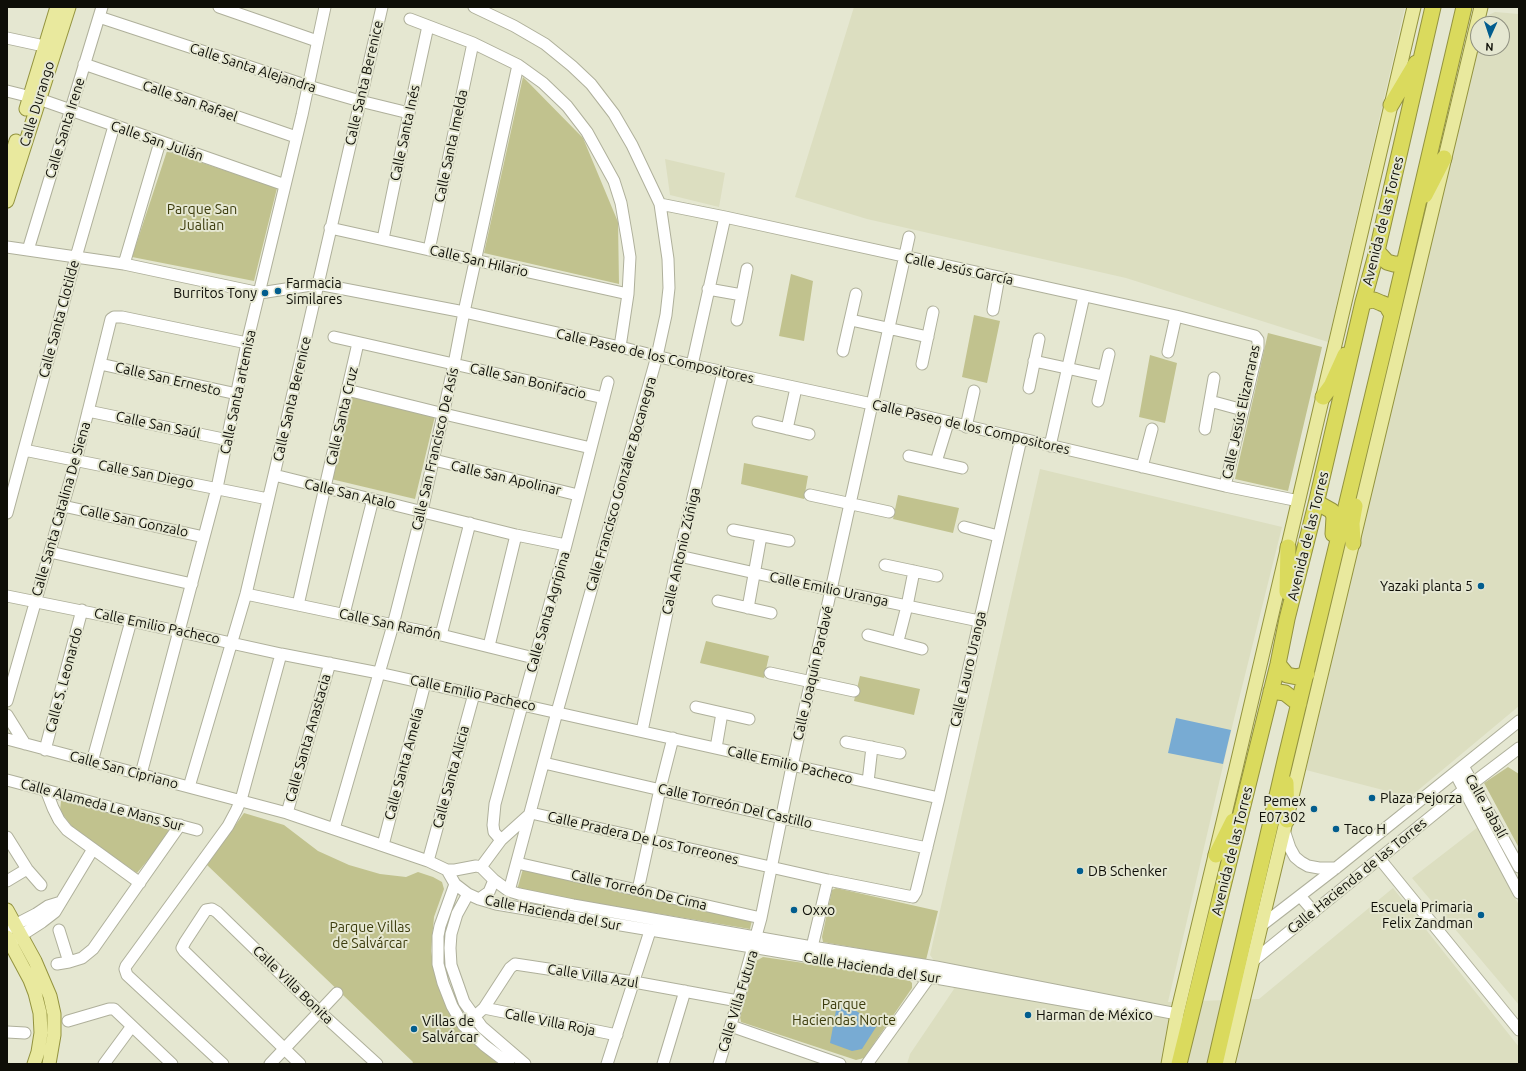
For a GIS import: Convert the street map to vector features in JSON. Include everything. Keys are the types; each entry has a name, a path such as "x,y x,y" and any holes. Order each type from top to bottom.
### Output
{"highway":[{"name":"Avenida de las Torres","path":"1171,1063 1246,795 1278,664 1287,619 1358,331 1363,302 1377,251 1432,7"},
{"name":"Avenida de las Torres","path":"1215,1064 1285,761 1307,674 1464,7"},
{"path":"1391,105 1423,52"},
{"path":"1415,213 1444,158"},
{"path":"1377,251 1387,262 1404,264"},
{"path":"1363,302 1374,300 1386,305 1392,315"},
{"path":"1323,397 1331,386 1358,331"},
{"path":"1352,484 1356,497 1352,523 1353,543"},
{"path":"1316,504 1328,508 1334,517 1329,579"},
{"path":"1287,619 1288,547"},
{"path":"1278,664 1288,675 1297,677 1307,674"},
{"path":"1271,692 1285,693 1299,704"},
{"path":"1285,761 1285,825"},
{"path":"1216,855 1246,795"}],"main road":[{"name":"Calle Durango","path":"7,201 34,98 44,46 57,7"},
{"name":"Calle Durango","path":"7,170 11,142 34,98 69,7"},
{"name":"Avenida de las Torres","path":"1171,1063 1176,1017 1216,855 1414,7"},
{"path":"1228,1064 1444,158 1483,8"},
{"path":"7,910 11,935 43,977 50,996 54,1014 54,1035 44,1061"}],"street":[{"path":"219,7 317,41"},
{"name":"Calle Santa artemisa","path":"141,774 217,488 247,343 260,293 325,7"},
{"name":"Calle Santa Berenice","path":"189,787 246,594 382,7"},
{"name":"Calle Francisco González Bocanegra","path":"474,7 514,26 545,44 591,84 614,114 632,145 660,204 668,259 669,288 666,315 657,356 509,892"},
{"name":"Calle Santa Alejandra","path":"101,12 308,86 408,113"},
{"name":"Calle Santa Irene","path":"28,250 101,12"},
{"path":"410,20 473,43 518,64 544,84 567,106 587,132 614,181 621,203 630,257 628,294 620,347"},
{"name":"Calle Santa Inés","path":"383,240 408,113 428,26"},
{"path":"7,38 44,46"},
{"name":"Calle Santa Imelda","path":"429,250 473,43"},
{"name":"Calle San Rafael","path":"84,64 296,137"},
{"name":"Calle San Francisco De Asís","path":"334,829 393,625 422,511 518,64"},
{"name":"Calle San Julián","path":"7,91 71,110 285,185"},
{"name":"Calle Santa Clotilde","path":"7,513 76,257 114,126"},
{"path":"124,264 160,142"},
{"name":"Calle Jesús García","path":"660,204 1176,316 1251,334 1257,338"},
{"path":"692,365 725,217"},
{"name":"Calle San Hilario","path":"330,228 628,294"},
{"name":"Calle Joaquín Pardavé","path":"755,943 773,867 792,766 909,237"},
{"name":"Calle Paseo de los Compositores","path":"7,247 124,264 260,293 318,284 464,312 620,347 692,365 872,404 1225,486 1299,501"},
{"path":"737,320 747,269"},
{"path":"993,310 999,277"},
{"path":"708,289 742,295"},
{"path":"843,350 856,294"},
{"path":"1050,446 1084,296"},
{"path":"922,364 933,312"},
{"path":"1168,352 1176,316"},
{"name":"Calle Santa Catalina De Siena","path":"7,701 76,460 110,322 114,317 122,317 247,343"},
{"path":"851,320 928,337"},
{"name":"Calle San Bonifacio","path":"334,338 604,398"},
{"name":"Calle Jesús Elizarraras","path":"1225,486 1258,348 1257,338"},
{"path":"1029,388 1039,339"},
{"name":"Calle Santa Cruz","path":"298,605 358,343"},
{"path":"1098,401 1108,354"},
{"path":"1034,361 1103,376"},
{"name":"Calle San Ernesto","path":"100,364 237,394"},
{"name":"Calle Antonio Zúñiga","path":"642,731 679,556 724,372"},
{"path":"1205,428 1214,378"},
{"name":"Calle Santa Agripina","path":"500,840 494,832 493,825 495,804 566,545 608,382"},
{"path":"787,429 796,388"},
{"path":"348,390 591,448"},
{"path":"966,427 974,391"},
{"path":"1210,400 1243,410"},
{"name":"Calle San Saúl","path":"88,411 228,440"},
{"path":"758,422 809,434"},
{"path":"936,462 948,422"},
{"path":"1142,467 1152,429"},
{"name":"Calle Lauro Uranga","path":"913,897 916,892 927,848 1021,439"},
{"name":"Calle San Diego","path":"24,450 268,499"},
{"path":"909,456 962,468"},
{"name":"Calle San Apolinar","path":"434,460 578,495"},
{"name":"Calle San Atalo","path":"274,475 516,535 566,545"},
{"path":"810,495 889,512"},
{"path":"344,614 373,499"},
{"name":"Calle San Gonzalo","path":"63,506 204,537"},
{"path":"442,636 470,523"},
{"path":"964,527 998,536"},
{"path":"733,530 789,541"},
{"path":"489,646 516,535"},
{"path":"748,608 762,536"},
{"path":"50,552 192,584"},
{"name":"Calle Emilio Uranga","path":"679,556 979,621"},
{"path":"885,565 937,576"},
{"path":"898,641 914,571"},
{"name":"Calle San Ramón","path":"246,594 489,646 534,658"},
{"name":"Calle Emilio Pacheco","path":"7,596 82,610 281,654 379,673 522,704 938,798"},
{"path":"718,601 771,613"},
{"name":"Calle S. Leonardo","path":"45,750 82,610"},
{"path":"92,762 130,621"},
{"path":"868,635 922,648"},
{"path":"223,1064 127,975 125,970 126,966 228,826 241,800 281,654"},
{"name":"Calle Santa Anastacia","path":"287,813 330,663"},
{"path":"770,673 854,691"},
{"name":"Calle Santa Amelía","path":"383,845 425,683"},
{"name":"Calle Santa Alicia","path":"428,861 474,694"},
{"path":"696,707 749,719"},
{"path":"716,748 722,713"},
{"path":"7,715 25,744"},
{"name":"Calle Hacienda de las Torres","path":"1262,925 1336,868 1519,721"},
{"path":"638,890 660,789 673,738"},
{"name":"Calle San Cipriano","path":"7,739 287,813 428,861 447,870"},
{"path":"846,742 900,753"},
{"path":"868,782 872,747"},
{"name":"Calle Hacienda de las Torres","path":"1253,961 1469,786 1516,755"},
{"name":"Calle Torreón Del Castillo","path":"544,763 782,818 927,848"},
{"name":"Calle Jabalí","path":"1459,770 1519,867"},
{"name":"Calle Alameda Le Mans Sur","path":"7,780 197,830"},
{"name":"Calle Jabalí","path":"1469,786 1519,893"},
{"path":"46,790 59,820 67,830 140,883"},
{"name":"Calle Pradera De Los Torreones","path":"481,866 500,840 530,813 828,880 913,897"},
{"path":"57,964 82,958 94,949 180,825"},
{"path":"1285,825 1290,848 1295,857 1308,866 1319,868 1336,868"},
{"path":"7,837 27,869 41,885"},
{"path":"11,935 39,918 55,912 93,849"},
{"path":"1379,858 1519,1030"},
{"name":"Calle Torreón De Cima","path":"517,863 761,918"},
{"path":"447,870 481,866"},
{"name":"Calle Hacienda del Sur","path":"481,866 494,880 509,892 755,943 930,977 1176,1017"},
{"path":"7,881 27,869"},
{"name":"Calle Hacienda del Sur","path":"447,870 455,884 468,894 479,899 501,905 650,930 755,943 812,947 936,967 1176,1017"},
{"path":"479,899 489,892 494,880"},
{"path":"812,947 828,880"},
{"path":"455,884 438,936 438,964 443,983 452,1006 463,1025 509,1064"},
{"path":"468,894 459,909 451,934 451,965 464,1002 474,1018 482,1027 525,1064"},
{"path":"1300,896 1314,912"},
{"name":"Calle Villa Bonita","path":"284,1050 186,954 182,948 203,913 208,909 217,912 376,1064"},
{"path":"59,930 69,962"},
{"path":"607,1064 650,930"},
{"name":"Calle Villa Futura","path":"718,1064 731,1026 755,943"},
{"name":"Calle Villa Azul","path":"474,1018 484,1008 510,968 515,964 634,982 738,1001"},
{"path":"867,1064 936,967"},
{"path":"663,1064 684,991"},
{"path":"270,1064 320,1012 336,993"},
{"name":"Calle Villa Roja","path":"484,1008 617,1035"},
{"path":"68,1022 109,1009 114,1009 172,1064"},
{"path":"104,1064 132,1026"},
{"path":"731,1026 840,1064"},
{"path":"7,1032 25,1032"},
{"path":"284,1050 300,1064"}],"shaded area":[{"path":"854,7 1405,7 1328,342 1126,278 867,219 795,197"},
{"path":"1495,12 1519,14 1519,706 1410,797 1306,770 1475,56 1510,56 1510,16 1486,16"},
{"path":"665,159 725,173 719,207 670,195"},
{"path":"1040,469 1282,527 1233,723 1168,1002 1259,999 1393,888 1519,1047 1519,1064 907,1064 910,1054 954,989 930,955"},
{"name":"Escuela Primaria Felix Zandman","path":"1478,827 1519,905 1519,1005 1412,878"}],"green space":[{"path":"523,77 583,138 618,222 619,284 484,253"},
{"name":"Parque San Jualian","path":"167,151 277,188 254,281 132,257"},
{"path":"791,274 813,281 804,341 779,336"},
{"path":"974,315 1000,321 987,383 962,377"},
{"path":"1268,333 1322,347 1288,491 1235,479"},
{"path":"1150,355 1177,363 1165,423 1139,417"},
{"path":"351,395 435,416 415,499 331,479"},
{"path":"744,463 808,476 804,499 741,484"},
{"path":"898,495 959,508 953,533 893,519"},
{"path":"706,641 769,656 764,678 700,663"},
{"path":"860,676 920,689 914,715 854,701"},
{"path":"1508,767 1519,774 1519,848 1484,783"},
{"path":"67,800 165,827 169,831 168,836 137,873 74,829 60,811 61,801"},
{"name":"Parque Villas de Salvárcar","path":"244,813 284,825 318,851 349,865 380,874 406,877 418,872 442,882 444,889 434,917 431,951 437,984 448,1011 462,1031 498,1064 412,1064 413,1062 207,865"},
{"path":"523,869 752,920 750,929 517,890"},
{"path":"836,888 938,911 926,960 823,942 822,937 832,890"},
{"name":"Parque Haciendas Norte","path":"763,957 838,968 910,981 912,983 912,988 864,1058 856,1060 741,1022 740,1017 756,961"}],"water":[{"path":"1176,718 1231,730 1223,764 1168,753"},
{"path":"841,1002 878,1024 862,1049 852,1051 830,1043 837,1005"}],"place":[{"name":"Farmacia Similares","path":"278,291"},
{"name":"Burritos Tony","path":"265,293"},
{"name":"Yazaki planta 5","path":"1481,586"},
{"name":"Plaza Pejorza","path":"1372,798"},
{"name":"Pemex E07302","path":"1314,809"},
{"name":"Taco H","path":"1336,829"},
{"name":"DB Schenker","path":"1080,871"},
{"name":"Oxxo","path":"794,910"},
{"name":"Escuela Primaria Felix Zandman","path":"1481,915"},
{"name":"Harman de México","path":"1028,1015"},
{"name":"Villas de Salvárcar","path":"414,1029"}]}
